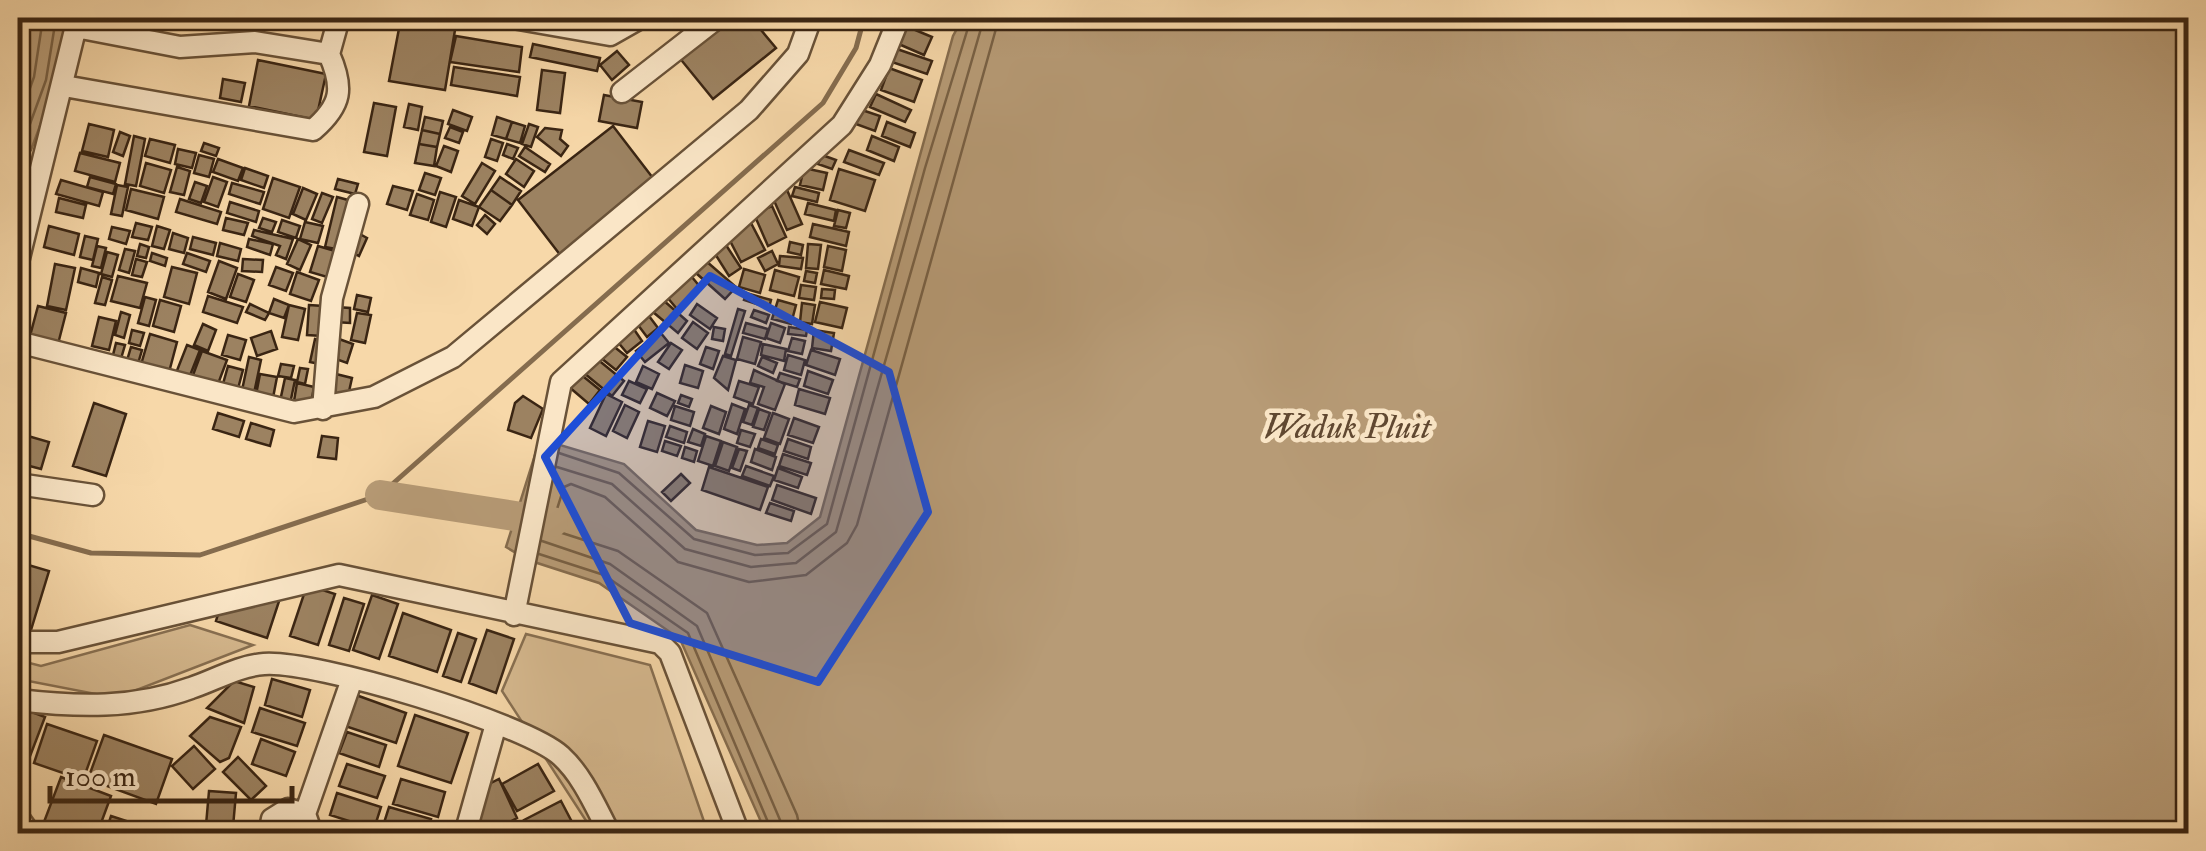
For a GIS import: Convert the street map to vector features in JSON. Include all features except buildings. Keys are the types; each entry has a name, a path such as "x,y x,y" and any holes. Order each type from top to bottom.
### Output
{"street":[{"path":"64,86 313,130 339,101 340,80 329,54 339,18"},
{"path":"522,19 617,34 640,18"},
{"path":"622,92 717,18"},
{"path":"18,342 286,411 323,410 374,396 454,357 749,110 798,54 811,18"},
{"path":"514,615 519,571 558,390 567,374 842,124 880,65 899,18"},
{"path":"18,262 77,22 180,47 255,42 329,54"},
{"path":"323,410 332,298 358,204"},
{"path":"18,484 93,495"},
{"path":"18,642 58,642 340,575 666,647 739,834"},
{"path":"18,700 68,706 147,701 259,664 320,670 529,736 564,758 610,834"},
{"path":"308,824 352,680"},
{"path":"465,834 496,724"},
{"path":"270,834 279,812 297,810 308,824"},
{"path":"18,817 30,834"}],"highlighted area":[{"path":"710,276 889,372 928,512 818,682 630,623 545,457"}],"shaded area":[{"path":"190,625 253,645 116,698 18,679 18,660 41,666"},
{"path":"526,634 650,665 708,833 594,833 502,691"}],"water":[{"path":"18,18 66,18 56,83 31,150 18,147"},
{"name":"Waduk Pluit","path":"963,18 2188,18 2188,833 766,833 680,639 599,583 528,560 506,547 540,439 624,464 696,530 757,545 787,543 820,517 953,36"}],"waterway":[{"path":"18,533 91,553 200,555 380,495 823,103 856,48 864,18"},
{"path":"380,495 553,522"}]}
